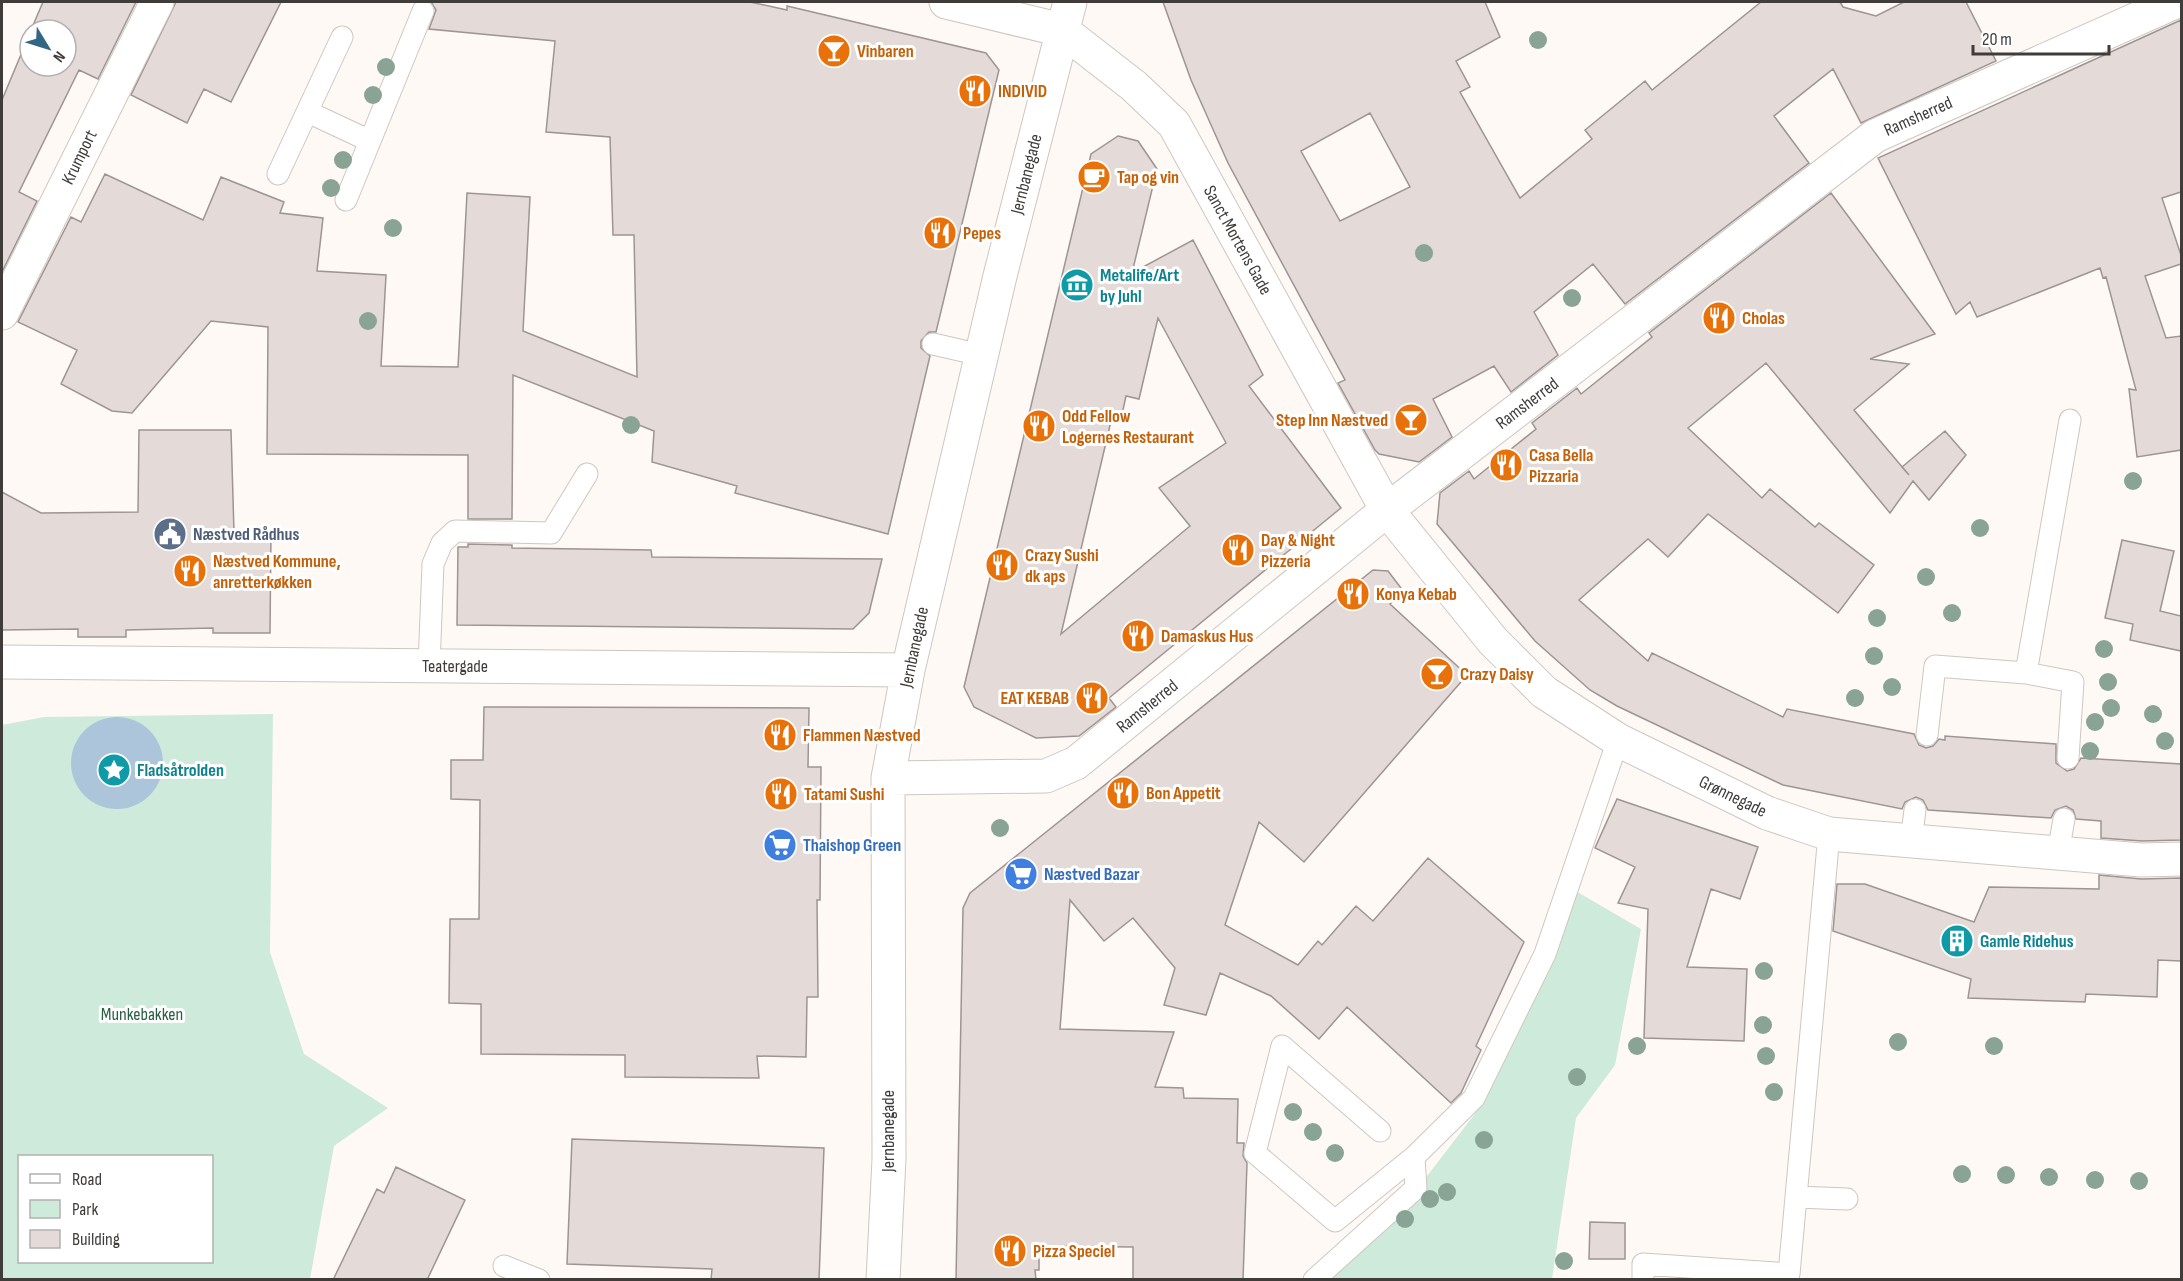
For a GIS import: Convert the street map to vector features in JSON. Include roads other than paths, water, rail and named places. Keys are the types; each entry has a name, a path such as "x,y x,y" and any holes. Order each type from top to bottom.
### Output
{"street":[{"name":"Krumport","path":"2,313 157,2"},
{"path":"945,2 1066,16"},
{"name":"Ramsherred","path":"888,778 1046,776 1076,763 1387,510 1875,136 2175,2"},
{"name":"Jernbanegade","path":"883,1280 889,1159 888,778 908,670 981,355 1066,16"},
{"name":"Sanct Mortens Gade","path":"1066,16 1174,124 1387,510"},
{"name":"Grønnegade","path":"1387,510 1493,641 1544,692 1618,740 1767,813 1829,834 1913,825 2058,853 2141,860 2181,859"},
{"name":"Teatergade","path":"2,662 908,670"}],"lane":[{"path":"346,200 423,11"},
{"path":"278,174 342,37"},
{"path":"308,112 370,141"},
{"path":"933,344 981,355"},
{"path":"2026,673 2070,420"},
{"path":"429,666 433,564 442,543 455,531 551,533 587,474"},
{"path":"1927,735 1935,666 2026,673 2073,682 2068,758"},
{"path":"1380,1131 1282,1046 1255,1153 1335,1221 1414,1156 1474,1098 1545,954 1618,740"},
{"path":"2058,853 2064,819"},
{"path":"1643,1280 1643,1264 1789,1274 1829,834"},
{"path":"1314,1280 1416,1188 1414,1156"},
{"path":"1796,1197 1847,1199"},
{"path":"504,1266 539,1280"}],"water":[{"path":"117,717 134,721 149,731 159,746 163,763 159,780 149,795 134,805 117,809 100,805 85,795 75,780 71,763 75,746 85,731 100,721"}],"place":[{"name":"Vinbaren","path":"834,51"},
{"name":"INDIVID","path":"975,91"},
{"name":"Tap og vin","path":"1094,177"},
{"name":"Pepes","path":"940,233"},
{"name":"Metalife/Art by Juhl","path":"1077,285"},
{"name":"Cholas","path":"1719,318"},
{"name":"Step Inn Næstved","path":"1411,420"},
{"name":"Odd Fellow Logernes Restaurant","path":"1039,426"},
{"name":"Casa Bella Pizzaria","path":"1506,465"},
{"name":"Næstved Rådhus","path":"170,534"},
{"name":"Day & Night Pizzeria","path":"1238,550"},
{"name":"Crazy Sushi dk aps","path":"1002,565"},
{"name":"Næstved Kommune, anretterkøkken","path":"190,571"},
{"name":"Konya Kebab","path":"1353,594"},
{"name":"Damaskus Hus","path":"1138,636"},
{"name":"Crazy Daisy","path":"1437,674"},
{"name":"EAT KEBAB","path":"1092,698"},
{"name":"Flammen Næstved","path":"780,735"},
{"name":"Fladsåtrolden","path":"114,770"},
{"name":"Bon Appetit","path":"1123,793"},
{"name":"Tatami Sushi","path":"781,794"},
{"name":"Thaishop Green","path":"780,845"},
{"name":"Næstved Bazar","path":"1021,874"},
{"name":"Gamle Ridehus","path":"1957,941"},
{"name":"Pizza Speciel","path":"1010,1251"}],"park label":[{"name":"Munkebakken","path":"142,1014"}]}
